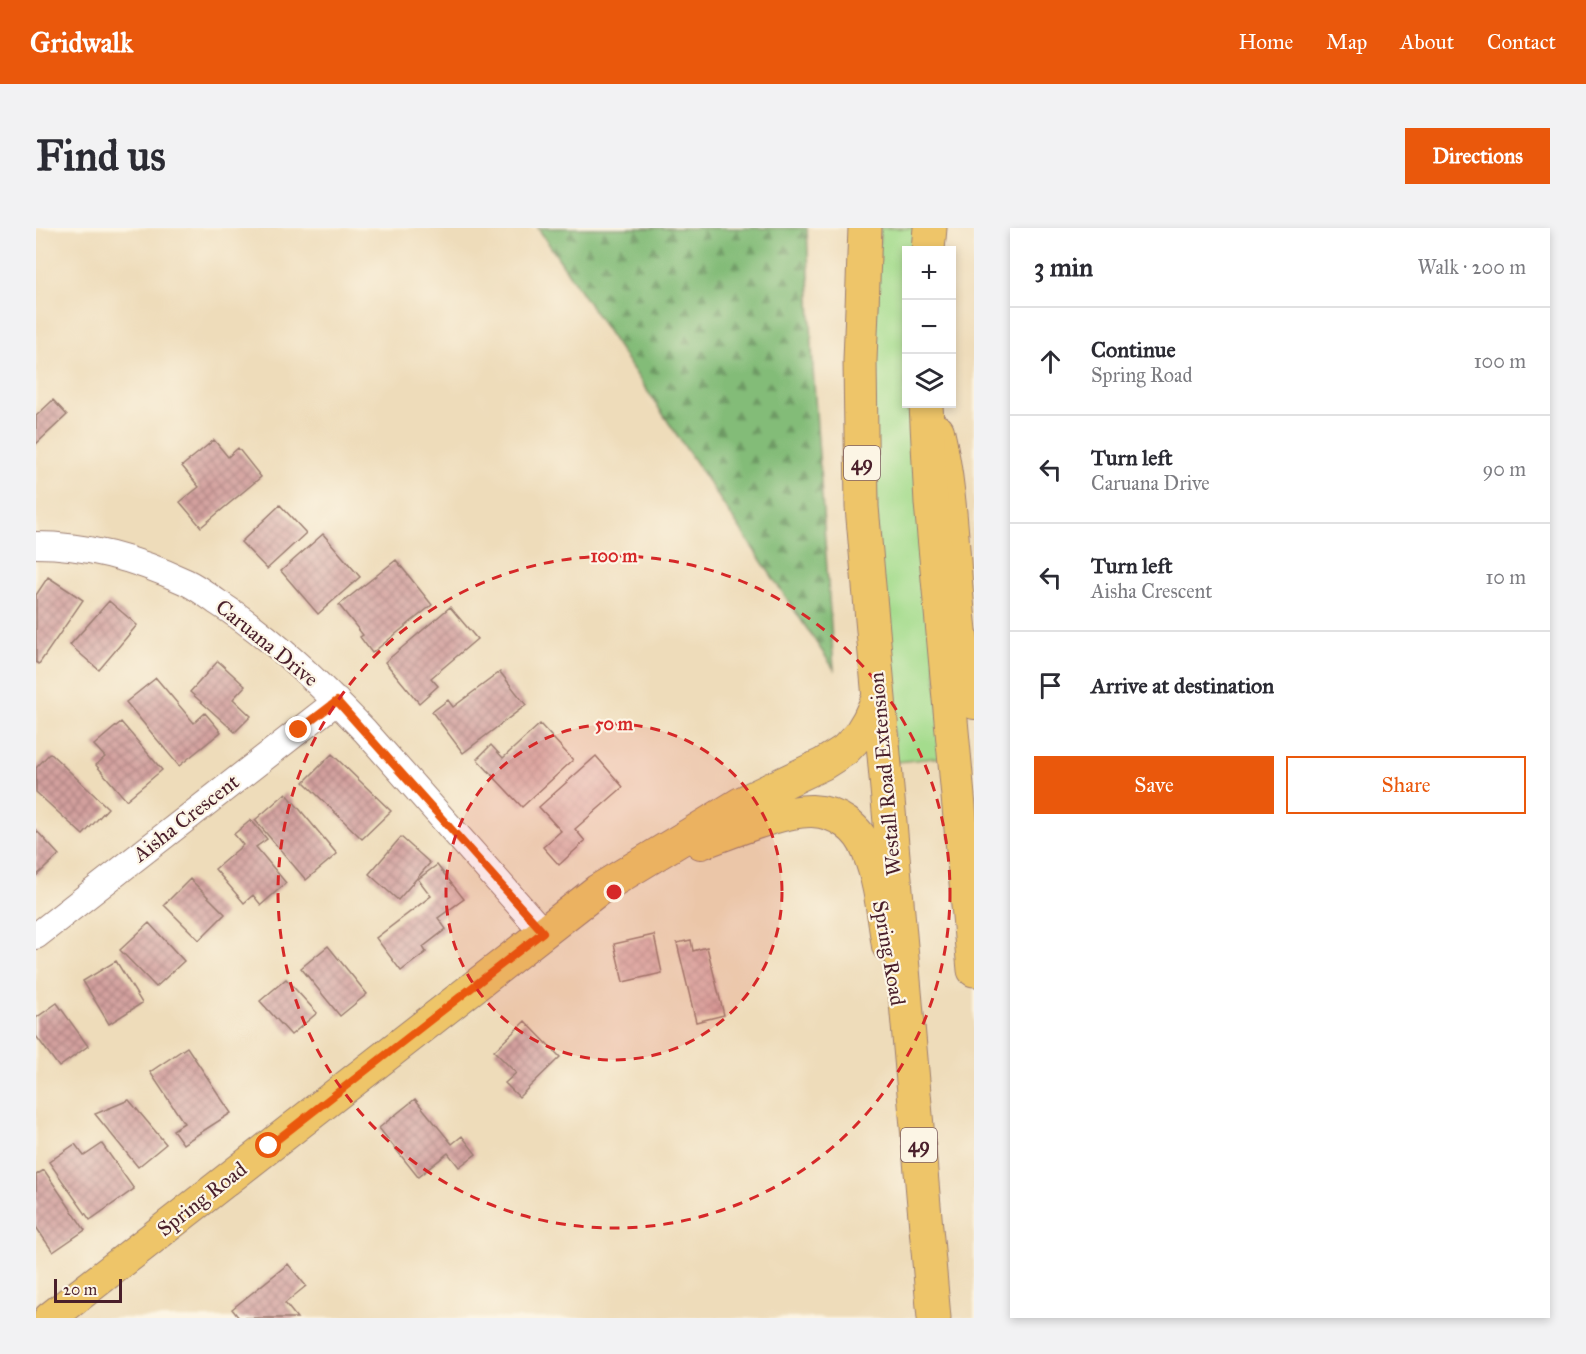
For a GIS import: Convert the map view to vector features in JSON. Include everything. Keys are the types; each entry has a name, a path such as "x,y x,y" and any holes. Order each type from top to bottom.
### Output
{"highway":[{"name":"Westall Road Extension","path":"865,228 860,361 862,507 934,1318"},
{"path":"928,246 930,228"},
{"path":"926,408 931,503 970,869 974,970"}],"main road":[{"path":"933,408 947,475 963,650 974,703"},
{"name":"Spring Road","path":"50,1318 598,890 741,803 823,764 845,750 859,735 878,698"},
{"name":"Spring Road","path":"641,864 758,823 794,813 812,811 829,814 845,821 859,834 868,850 876,875 914,1091"}],"street":[{"name":"Caruana Drive","path":"36,545 60,545 119,556 188,583 237,614 337,701 543,932"},
{"name":"Aisha Crescent","path":"36,936 337,701"}],"green space":[{"path":"538,228 807,228 813,369 834,669"},
{"path":"880,228 918,228 916,246 902,246 902,408 914,408 943,757 896,762 879,583 872,402"}],"building":[{"path":"53,400 67,415 36,444 36,416"},
{"path":"214,440 228,457 238,448 261,477 201,527 180,502 199,487 182,466"},
{"path":"280,505 306,533 267,569 241,542"},
{"path":"323,534 360,577 318,614 281,571"},
{"path":"396,560 432,605 372,653 360,637 363,635 339,605"},
{"path":"48,577 83,600 39,664 36,662 36,595"},
{"path":"109,601 137,625 99,670 70,645"},
{"path":"450,607 477,639 431,678 438,686 419,703 385,662"},
{"path":"218,661 245,686 233,699 251,716 235,732 190,692"},
{"path":"500,672 526,705 463,753 432,712 448,700 453,707"},
{"path":"156,678 194,723 205,713 221,732 179,766 126,702"},
{"path":"121,722 162,770 126,800 96,765 105,757 94,745"},
{"path":"540,724 573,760 522,807 477,759 491,745 503,758"},
{"path":"50,753 108,808 83,835 36,792 36,768"},
{"path":"332,754 391,811 362,839 304,782"},
{"path":"596,756 623,787 575,829 585,841 559,865 543,847 561,831 539,807"},
{"path":"286,793 337,854 306,880 255,820"},
{"path":"251,820 267,839 256,847 286,883 261,905 253,895 244,903 215,869 243,845 234,834"},
{"path":"36,830 59,855 36,876"},
{"path":"401,837 430,863 398,900 369,874"},
{"path":"437,865 464,899 438,918 446,929 423,947 426,952 401,971 376,938 431,896 418,879"},
{"path":"190,879 225,914 199,940 164,905"},
{"path":"149,923 184,961 156,987 120,950"},
{"path":"654,935 662,973 623,982 614,944"},
{"path":"691,940 693,951 707,947 724,1015 696,1022 677,943"},
{"path":"328,946 367,994 340,1016 301,968"},
{"path":"116,961 142,1003 109,1024 83,981"},
{"path":"286,979 317,1013 291,1035 260,1001"},
{"path":"57,1003 88,1046 59,1067 36,1036 36,1018"},
{"path":"525,1021 560,1057 519,1097 505,1083 516,1073 494,1051"},
{"path":"187,1047 231,1113 183,1144 173,1130 184,1123 150,1072"},
{"path":"415,1099 452,1144 462,1136 476,1154 459,1167 448,1153 418,1177 379,1128"},
{"path":"129,1100 166,1144 138,1167 95,1114"},
{"path":"75,1144 84,1156 102,1144 134,1189 90,1220 49,1162"},
{"path":"44,1170 85,1230 53,1252 36,1227 36,1175"},
{"path":"288,1264 306,1286 285,1303 297,1318 239,1318 232,1309"}],"route":[{"path":"269,1146 543,932 337,701 299,730"}]}
